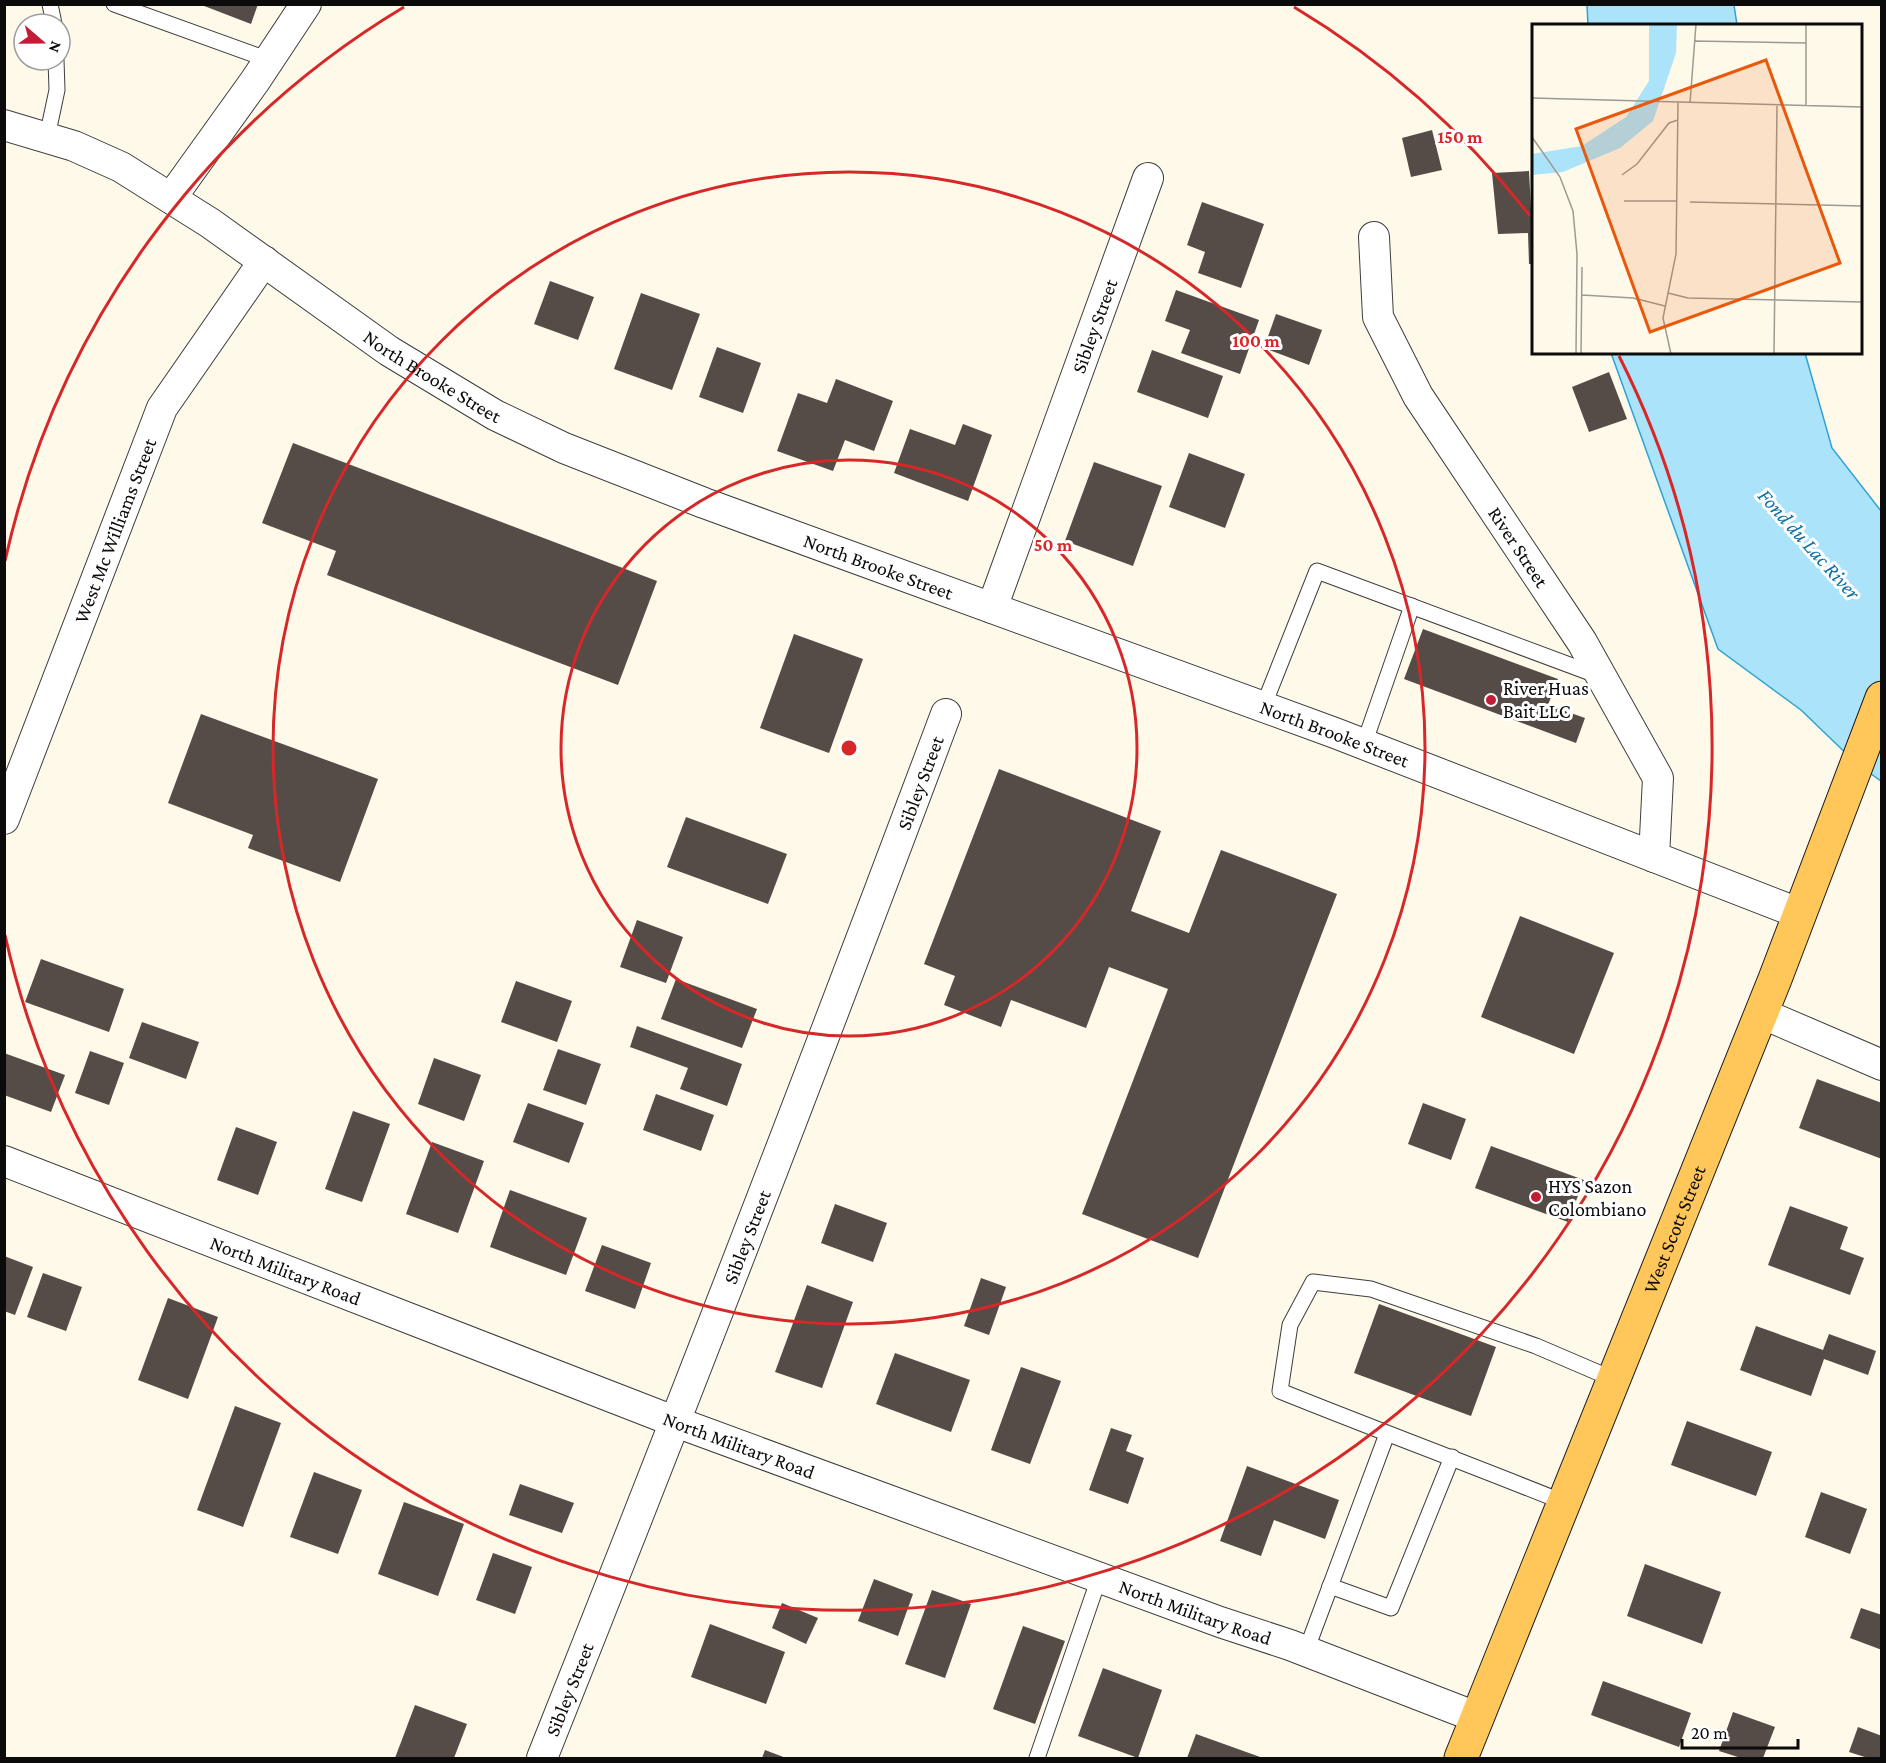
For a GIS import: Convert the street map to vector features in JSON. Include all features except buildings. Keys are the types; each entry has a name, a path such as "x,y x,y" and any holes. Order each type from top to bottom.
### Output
{"main road":[{"name":"West Scott Street","path":"1461,1758 1761,1013 1881,698"}],"street":[{"path":"171,198 306,4"},
{"name":"North Brooke Street","path":"4,125 74,146 121,167 210,223 388,351 495,415 564,448 704,503 1364,744 1800,914"},
{"name":"Sibley Street","path":"992,608 1148,178"},
{"name":"River Street","path":"1374,237 1378,317 1418,396 1582,642 1658,778 1654,857"},
{"name":"West Mc Williams Street","path":"4,819 162,408 264,261"},
{"name":"Sibley Street","path":"542,1758 676,1422 846,982 946,714"},
{"path":"1761,1013 1881,1065"},
{"name":"North Military Road","path":"4,1161 676,1422 1306,1652 1476,1717"}],"lane":[{"path":"114,4 269,60"},
{"path":"47,137 57,90 56,72"},
{"path":"1263,707 1317,571 1602,678"},
{"path":"1364,744 1412,606"},
{"path":"1563,1502 1452,1456 1388,1434 1280,1391 1290,1326 1313,1282 1371,1289 1536,1346 1613,1379"},
{"path":"1306,1652 1388,1434"},
{"path":"1330,1586 1391,1608 1452,1456"},
{"path":"1037,1758 1099,1578"}],"water":[{"path":"1587,5 1734,5 1737,24 1588,24"},
{"name":"Fond du Lac River","path":"1611,354 1805,354 1832,448 1881,511 1881,781 1856,763 1801,710 1718,649"}],"place":[{"name":"River Huas Bait LLC","path":"1491,700"},
{"name":"HYS Sazon Colombiano","path":"1536,1197"}]}
